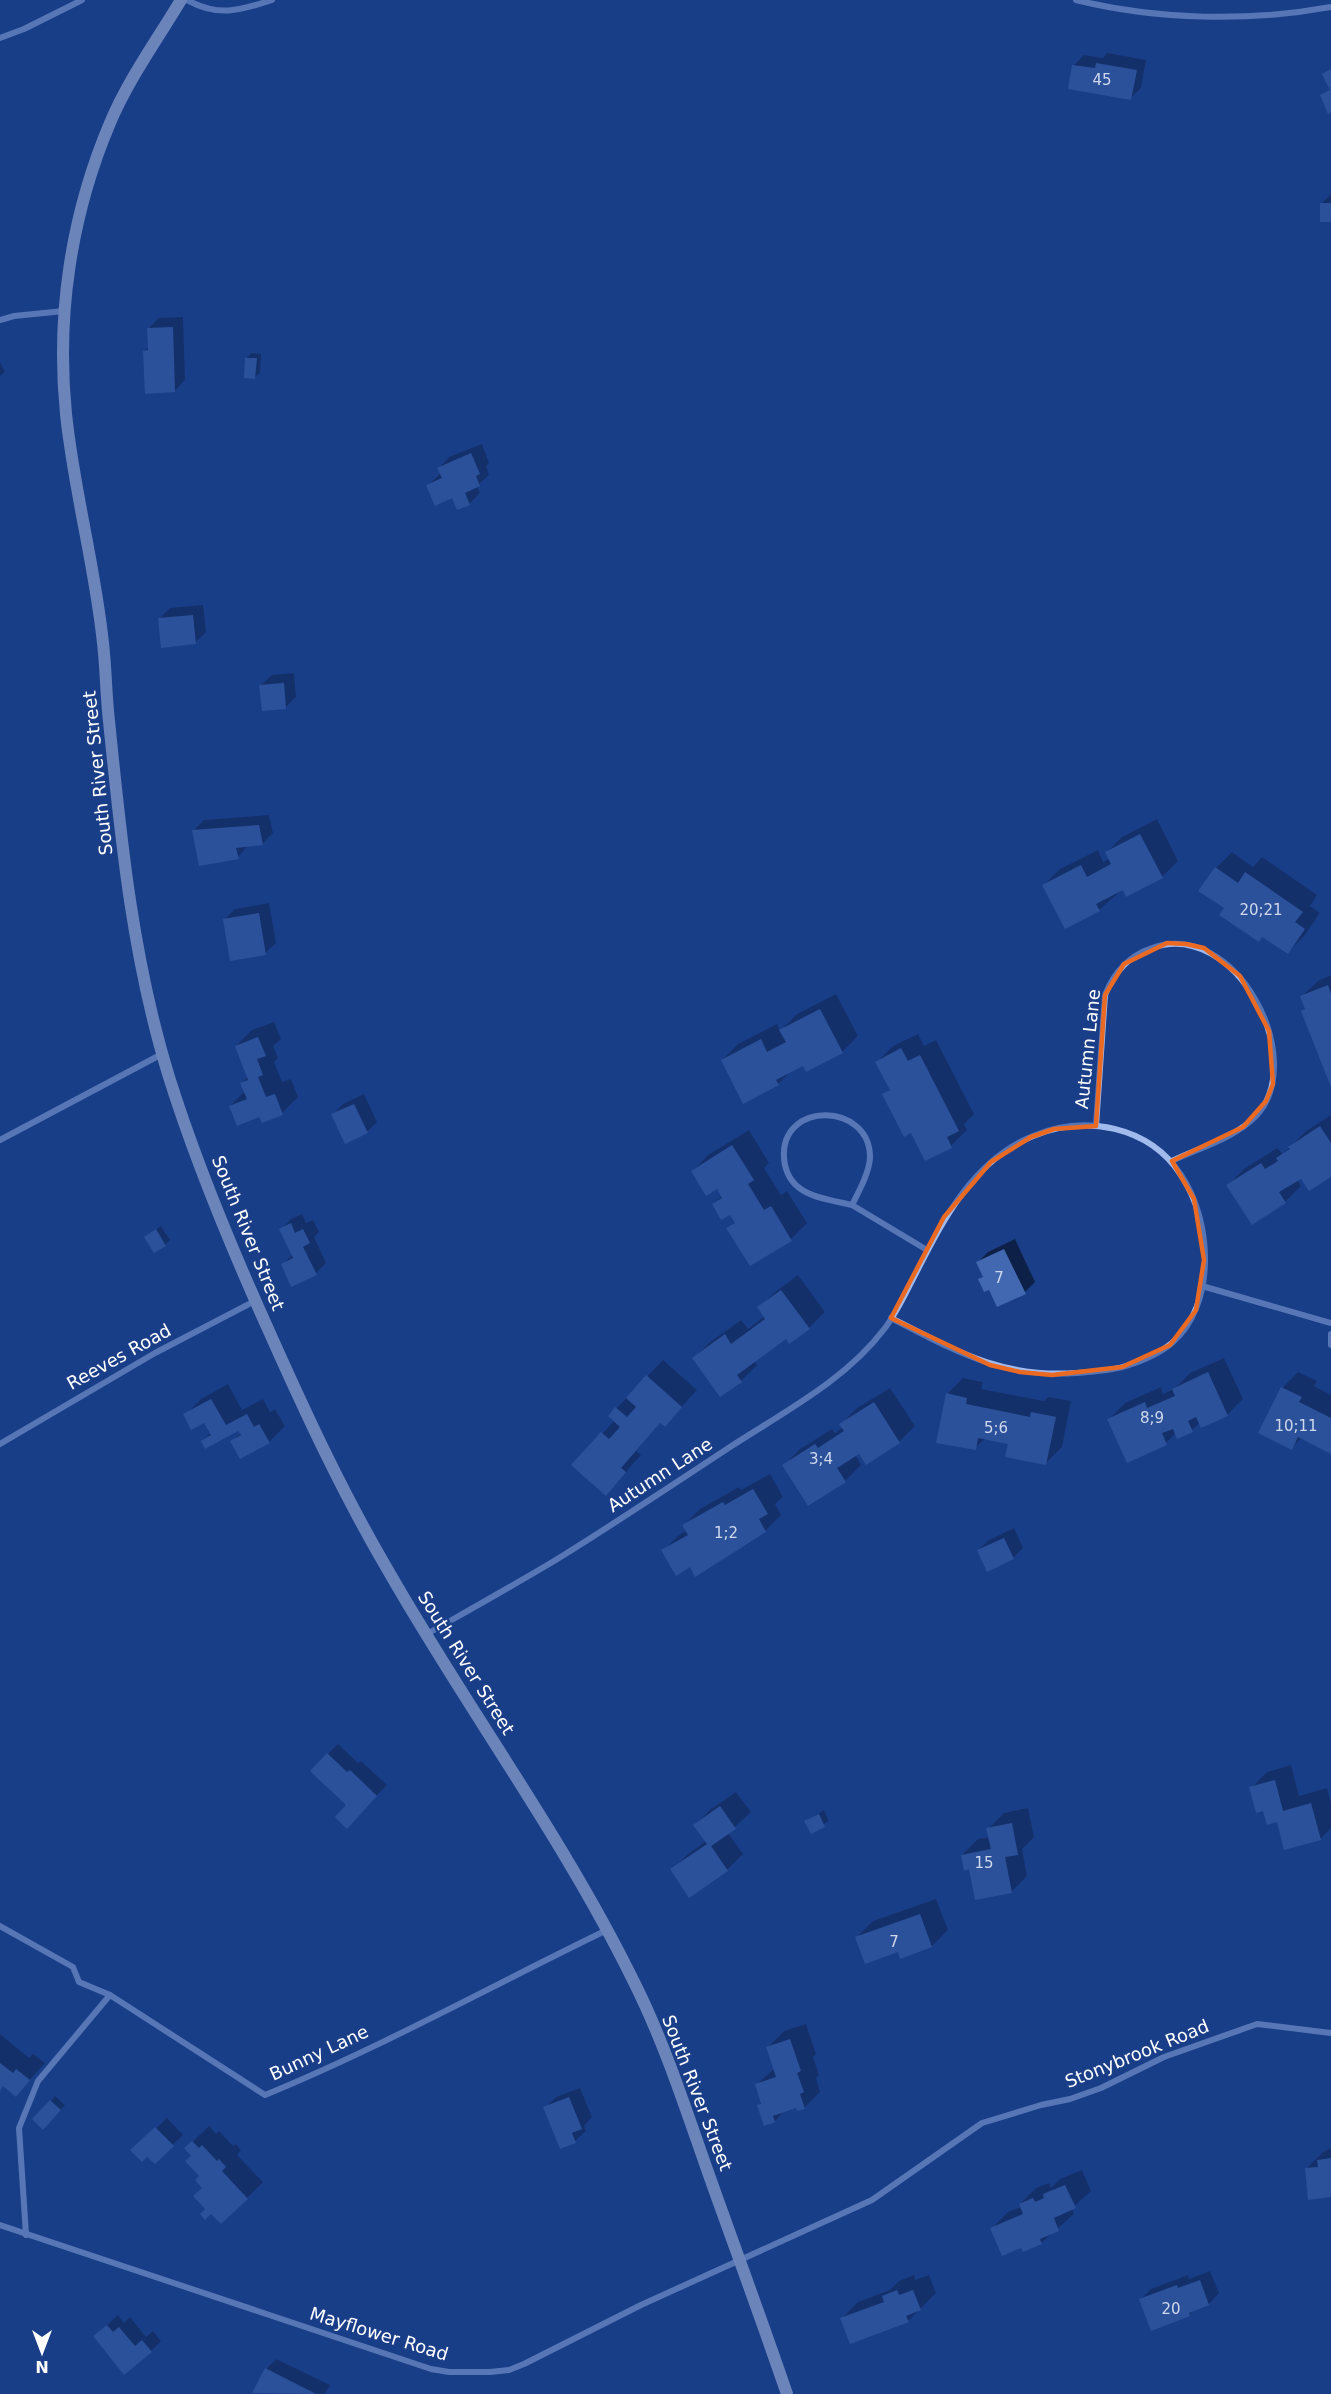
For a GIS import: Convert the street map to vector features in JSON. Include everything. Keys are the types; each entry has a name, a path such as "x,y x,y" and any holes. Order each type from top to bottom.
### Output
{"street":[{"path":"0,38 24,29 82,0"},
{"name":"South River Street","path":"181,0 134,76 111,120 96,162 74,236 64,311 63,363 66,410 103,641 129,904 139,962 162,1054 225,1230 255,1301 302,1405 359,1520 565,1856 637,1987 740,2259 787,2394"},
{"path":"187,0 210,10 225,12 241,10 272,0"},
{"path":"1076,0 1128,12 1165,15 1262,17 1331,7"},
{"path":"0,320 14,316 64,311"},
{"name":"Autumn Lane","path":"1096,1126 1105,995 1112,977 1124,964 1144,951 1167,943 1204,948 1240,976 1255,999 1269,1031 1274,1061 1273,1084 1266,1101 1243,1127 1172,1161"},
{"path":"0,1140 162,1054"},
{"path":"852,1204 870,1158 866,1140 857,1126 838,1115 817,1114 801,1122 789,1135 784,1149 785,1169 795,1187 815,1196 852,1204 927,1250"},
{"name":"Autumn Lane","path":"427,1634 559,1558 803,1400 846,1369 865,1351 891,1318 944,1217 966,1187 1009,1148 1054,1129 1096,1126 1119,1129 1142,1138 1172,1161 1194,1199 1200,1220 1204,1260 1202,1286 1196,1310 1184,1330 1170,1345 1147,1358 1122,1367 1087,1372 1041,1374 1020,1372 990,1365 891,1318"},
{"path":"1202,1286 1331,1323"},
{"name":"Reeves Road","path":"0,1444 155,1353 255,1301"},
{"path":"1331,1334 1331,1345"},
{"name":"Bunny Lane","path":"0,1926 73,1966 79,1982 110,1995 265,2095 396,2034 607,1930"},
{"path":"26,2235 19,2128 38,2081 110,1995"},
{"name":"Stonybrook Road","path":"740,2259 872,2200 982,2123 1041,2104 1070,2099 1101,2088 1164,2057 1257,2024 1331,2033"},
{"name":"Mayflower Road","path":"0,2226 431,2368 468,2373 509,2370 524,2364 640,2305 740,2259"}],"highlighted area":[{"path":"1167,943 1186,944 1204,948 1240,976 1269,1031 1273,1084 1266,1101 1243,1127 1172,1161 1194,1199 1204,1260 1196,1310 1170,1345 1122,1367 1052,1375 1020,1372 990,1365 891,1318 944,1217 991,1162 1031,1137 1054,1129 1096,1126 1105,995 1124,964"}],"building":[{"path":"1096,63 1137,70 1131,100 1068,89 1072,65 1095,68"},
{"path":"1331,69 1331,112 1328,114 1320,95 1330,90 1322,74"},
{"path":"1320,203 1331,203 1331,222 1320,222"},
{"path":"173,327 175,392 145,394 143,351 148,350 147,328"},
{"path":"245,358 257,358 255,379 244,378"},
{"path":"471,453 480,474 476,476 480,486 465,493 470,505 457,510 452,498 435,506 426,485 442,478 437,468"},
{"path":"193,615 196,644 161,648 158,618"},
{"path":"284,683 286,709 262,711 259,685"},
{"path":"259,825 263,845 236,848 239,859 199,866 192,830"},
{"path":"1140,834 1163,878 1126,897 1123,890 1096,904 1100,911 1065,929 1042,885 1081,865 1087,877 1111,864 1105,852"},
{"path":"1215,867 1238,883 1245,872 1303,912 1295,922 1305,929 1288,954 1262,937 1259,942 1219,915 1224,908 1198,891"},
{"path":"259,913 266,955 230,961 223,919"},
{"path":"1328,985 1331,994 1331,1087 1301,1011 1305,1009 1300,996"},
{"path":"820,1009 843,1053 806,1072 803,1066 776,1080 779,1085 743,1104 721,1060 761,1039 767,1052 786,1042 779,1030"},
{"path":"258,1037 266,1056 257,1059 263,1075 258,1077 266,1097 275,1094 283,1115 262,1123 259,1117 237,1126 229,1106 247,1099 240,1083 248,1080 235,1046"},
{"path":"901,1048 908,1061 920,1055 959,1131 947,1137 952,1148 925,1161 911,1133 904,1137 882,1094 890,1090 875,1062"},
{"path":"354,1104 368,1133 345,1144 331,1114"},
{"path":"1320,1126 1331,1143 1331,1177 1309,1191 1301,1179 1279,1192 1286,1203 1252,1225 1226,1185 1261,1163 1265,1169 1278,1161 1276,1158 1290,1149 1288,1147"},
{"path":"732,1145 754,1180 748,1184 764,1210 771,1206 792,1241 750,1266 726,1228 735,1223 730,1215 721,1220 712,1204 722,1198 717,1189 706,1196 691,1171"},
{"path":"291,1223 295,1233 303,1229 310,1243 303,1247 317,1275 291,1287 281,1264 293,1258 279,1229"},
{"path":"156,1229 166,1246 154,1253 144,1237"},
{"path":"1004,1249 1026,1294 997,1307 989,1290 984,1292 978,1279 983,1277 976,1262"},
{"path":"781,1290 810,1329 789,1344 786,1339 737,1375 742,1382 720,1397 692,1358 725,1334 731,1344 765,1319 757,1307"},
{"path":"1208,1372 1228,1416 1201,1428 1196,1417 1188,1421 1193,1432 1177,1439 1173,1429 1162,1433 1167,1445 1127,1463 1107,1419 1145,1402 1147,1408 1175,1396 1172,1389"},
{"path":"646,1375 682,1407 665,1427 660,1423 621,1468 626,1472 606,1496 571,1465 601,1432 609,1439 620,1427 608,1416 615,1407 627,1417 636,1407 626,1398"},
{"path":"1281,1387 1302,1397 1299,1402 1331,1418 1331,1454 1298,1437 1292,1450 1258,1433"},
{"path":"946,1393 967,1398 966,1404 1030,1417 1031,1412 1056,1417 1046,1465 1005,1457 1008,1444 978,1438 976,1450 936,1443"},
{"path":"211,1399 226,1425 247,1414 254,1427 259,1424 270,1443 240,1459 230,1441 241,1435 238,1431 205,1449 201,1441 211,1435 204,1423 191,1430 183,1414"},
{"path":"874,1402 900,1443 866,1465 859,1454 837,1468 846,1482 808,1506 782,1465 815,1444 818,1448 844,1431 839,1424"},
{"path":"753,1489 768,1514 759,1519 766,1532 695,1577 690,1567 676,1576 661,1550 688,1535 682,1525 723,1502 725,1505"},
{"path":"1004,1538 1014,1559 987,1572 977,1550"},
{"path":"327,1753 347,1772 350,1770 377,1796 347,1829 335,1817 346,1805 310,1771"},
{"path":"1275,1780 1283,1811 1311,1803 1321,1840 1284,1850 1277,1822 1267,1825 1263,1811 1256,1813 1249,1787"},
{"path":"720,1806 736,1829 711,1846 728,1871 689,1898 670,1869 707,1844 693,1825"},
{"path":"819,1814 825,1827 811,1834 804,1821"},
{"path":"1012,1823 1018,1855 1005,1857 1012,1893 975,1900 969,1869 964,1871 961,1855 991,1849 986,1828"},
{"path":"920,1914 932,1947 900,1959 898,1952 865,1964 855,1937"},
{"path":"790,2039 801,2071 797,2073 804,2092 800,2094 805,2109 797,2111 796,2108 773,2116 775,2122 764,2126 757,2105 761,2104 755,2084 776,2077 766,2047"},
{"path":"0,2063 13,2073 16,2069 30,2080 16,2097 3,2086 0,2091"},
{"path":"569,2097 582,2129 572,2133 576,2143 560,2149 543,2107"},
{"path":"50,2100 61,2110 43,2130 32,2119"},
{"path":"155,2127 174,2146 155,2164 147,2157 142,2162 130,2150"},
{"path":"192,2141 199,2148 202,2145 217,2161 219,2159 226,2167 222,2171 248,2199 221,2224 211,2214 205,2220 200,2214 205,2209 193,2196 202,2188 195,2180 199,2176 185,2161 191,2156 184,2148"},
{"path":"1331,2158 1331,2197 1308,2200 1305,2168 1318,2167 1317,2160"},
{"path":"1065,2185 1076,2208 1054,2218 1059,2231 1040,2239 1042,2244 1023,2252 1021,2248 1002,2256 990,2228 1023,2214 1019,2204 1033,2198 1035,2202 1044,2198 1043,2194"},
{"path":"1200,2280 1209,2305 1189,2313 1190,2316 1151,2331 1139,2299 1177,2285 1178,2288"},
{"path":"897,2290 899,2295 913,2290 921,2310 906,2316 909,2322 850,2344 840,2318 884,2302 882,2296"},
{"path":"107,2325 113,2332 119,2327 135,2346 142,2340 152,2352 124,2375 93,2336"},
{"path":"265,2368 316,2394 252,2393"}]}
